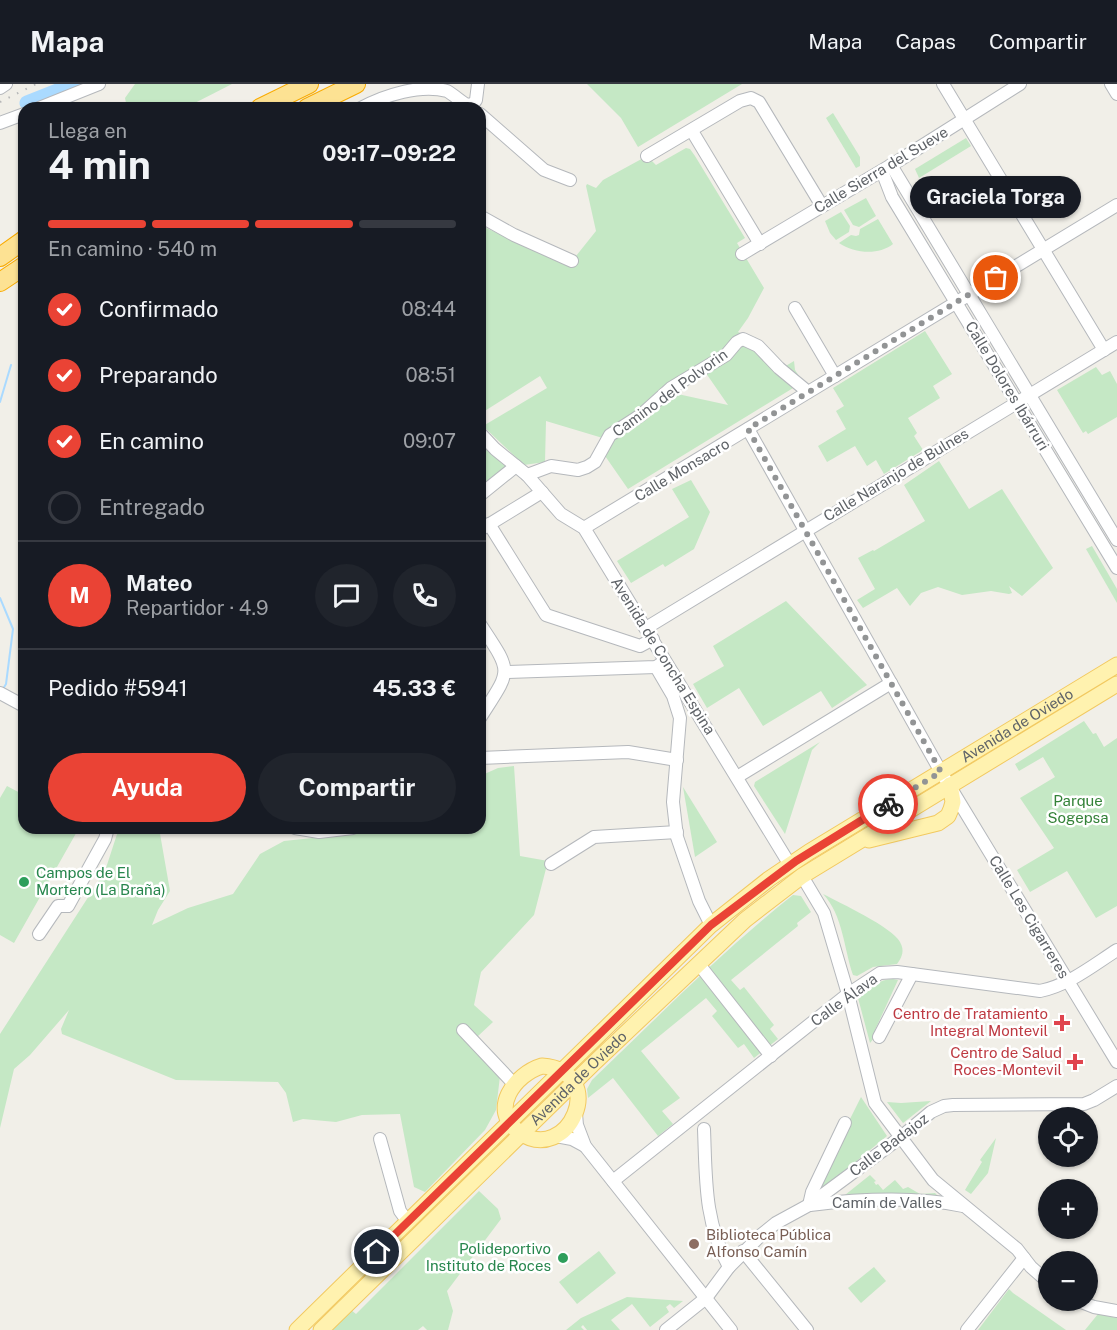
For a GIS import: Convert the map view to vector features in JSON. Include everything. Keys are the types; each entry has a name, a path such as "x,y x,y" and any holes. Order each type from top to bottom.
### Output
{"highway":[{"path":"272,102 309,84"},
{"path":"319,102 356,84"},
{"path":"0,256 18,244"},
{"path":"0,282 18,270"}],"main road":[{"name":"Avenida de Oviedo","path":"297,1330 711,925 790,865 1117,665"},
{"name":"Avenida de Oviedo","path":"530,1132 575,1082 745,920 802,876 1117,684"},
{"name":"Avenida de Oviedo","path":"852,845 938,823 948,816 951,808 950,785"},
{"path":"542,1066 554,1067 564,1070 575,1082 579,1101 576,1114 568,1126 556,1136 530,1132 510,1122 506,1099 514,1084 530,1070 542,1066"},
{"path":"321,1330 508,1147 530,1132"}],"street":[{"path":"0,88 6,84"},
{"path":"54,102 99,84"},
{"path":"476,102 478,84"},
{"path":"943,84 1104,350"},
{"name":"Calle Sierra del Sueve","path":"742,254 1020,84"},
{"path":"1111,84 1117,94"},
{"path":"384,102 419,85 435,85 463,102"},
{"path":"647,156 740,101 751,98 759,102 822,206"},
{"path":"0,123 18,116"},
{"path":"486,118 544,170 570,180"},
{"path":"692,131 760,243"},
{"name":"Calle Dolores Ibárruri","path":"886,168 887,188 1117,568"},
{"name":"Calle Dolores Ibárruri","path":"886,168 969,295 1117,539"},
{"path":"860,183 870,183 887,188"},
{"name":"Calle Monsacro","path":"584,528 1117,205"},
{"path":"486,219 514,235 572,261"},
{"path":"795,308 835,376"},
{"name":"Camino del Polvorin","path":"527,475 551,466 578,470 595,462 610,435 641,415 671,388 726,355 736,342 743,339 758,346 779,368 808,392"},
{"name":"Calle Naranjo de Bulnes","path":"649,634 804,531 1117,342"},
{"name":"Calle Les Cigarreres","path":"748,429 941,772 1117,1062"},
{"name":"Avenida de Concha Espina","path":"486,439 527,475 561,514 584,528 649,634 661,664 737,777 790,865"},
{"path":"486,490 516,466"},
{"path":"486,526 542,492"},
{"path":"486,530 546,615 640,646 649,634"},
{"path":"1104,547 1117,539"},
{"path":"486,633 504,661 506,672 504,680 486,708"},
{"path":"506,672 661,664 680,718 673,802 676,832 699,902 711,925"},
{"path":"737,777 891,683"},
{"path":"486,756 628,752 677,760"},
{"path":"551,864 594,837 676,832"},
{"path":"39,934 58,906 68,906 106,834"},
{"path":"802,876 824,913 848,994 875,1103 933,1180 1017,1249 1038,1272"},
{"name":"Calle Álava","path":"613,1181 848,994 880,973 897,972 1040,990 1053,988 1068,981 1117,950"},
{"path":"701,967 771,1056"},
{"path":"879,1037 912,974"},
{"path":"463,1030 514,1084"},
{"path":"542,1066 580,1054"},
{"name":"Calle Badajoz","path":"809,1205 931,1112 944,1106 1084,1104 1117,1086"},
{"path":"484,1146 501,1119 506,1099"},
{"path":"576,1114 577,1125 585,1146 731,1330"},
{"path":"666,1330 706,1298 743,1251 776,1223 809,1205 812,1192 845,1123"},
{"path":"704,1128 706,1191 713,1232 729,1267"},
{"path":"556,1136 572,1139 585,1146"},
{"path":"380,1139 400,1211 408,1222"},
{"name":"Camín de Valles","path":"809,1205 837,1202 914,1201 943,1202 966,1207"},
{"path":"743,1251 807,1330"},
{"path":"968,1330 1024,1258"},
{"path":"1098,1308 1117,1311"}],"green space":[{"path":"135,84 232,84 197,102 126,102 125,98"},
{"path":"587,84 742,84 638,147 621,118"},
{"path":"833,113 860,157 860,166 856,168 826,118"},
{"path":"966,138 971,146 919,178 915,169"},
{"path":"686,148 690,149 695,156 745,238 737,243 764,288 738,332 745,335 784,367 794,361 795,370 803,382 628,489 603,453 614,435 673,393 728,405 701,366 668,386 662,387 606,439 546,421 545,462 524,465 486,429 486,424 547,388 540,376 486,410 486,228 568,266 596,231 587,184 596,188 603,180 647,156 656,165"},
{"path":"866,198 876,216 859,227 853,225 844,210"},
{"path":"841,212 850,226 849,232 836,240 825,221"},
{"path":"878,219 893,244 887,248 866,252 839,243 851,235 859,235 860,229"},
{"path":"925,331 952,374 933,386 940,398 908,418 917,433 914,436 923,450 884,474 876,460 867,466 855,446 827,462 818,446 846,429 836,411 844,406 833,388"},
{"path":"1096,367 1102,375 1110,371 1117,384 1117,417 1088,434 1086,431 1083,433 1057,390"},
{"path":"486,445 509,466 499,471 486,484"},
{"path":"939,461 969,509 1002,489 1053,568 1022,596 1009,586 1012,593 1009,594 991,591 962,595 938,587 921,593 910,606 897,588 863,608 857,600 875,589 858,558 925,521 904,485"},
{"path":"691,480 710,512 694,549 665,567 663,564 631,583 617,561 689,517 672,489"},
{"path":"1092,546 1117,589 1117,603 1086,549"},
{"path":"786,601 867,685 832,708 821,691 763,726 739,688 707,708 693,684 724,666 713,646"},
{"name":"Parque Sogepsa","path":"1084,721 1093,734 1096,733 1104,747 1117,738 1117,906 1096,918 1067,871 1030,892 1017,870 1054,848 1020,798 1055,777 1043,757 1019,771 1015,764"},
{"path":"820,742 812,750 785,834 754,786 755,782"},
{"path":"514,766 520,856 548,861 534,915 481,972 474,1005 493,1022 477,1037 510,1070 500,1076 496,1110 485,1130 425,1192 414,1187 400,1114 362,1115 336,1122 303,1119 293,1122 286,1093 278,1082 176,1080 62,1034 61,1029 69,1010 30,1055 14,1069 0,1128 0,1034 105,871 117,834 160,834 170,891 152,925 188,908 233,894 260,854 284,841 350,834 486,834 486,773 498,768"},
{"name":"Campos de El Mortero (La Braña)","path":"7,786 18,792 18,834 76,834 14,943 0,935 0,798"},
{"path":"683,787 717,842 695,857"},
{"path":"823,894 865,916 895,936 902,945 903,951 897,964 873,967 857,976 853,975 839,922 830,902"},
{"path":"793,895 801,896 811,912 797,923 798,926 731,980 740,990 744,987 774,1025 770,1029 778,1039 754,1058 744,1044 738,1048 712,1016 717,1011 706,998 641,1051 680,1098 662,1111 673,1124 658,1136 613,1078 588,1098 587,1089 592,1080 715,962"},
{"path":"893,979 898,980 875,1030 875,1037 870,1043 858,998 874,985"},
{"path":"861,1097 887,1136 819,1192 818,1183"},
{"path":"931,1101 903,1123 887,1102 901,1103"},
{"path":"996,1138 988,1173 971,1194 965,1190 982,1162 980,1160"},
{"path":"870,1175 876,1181 874,1182 876,1185 878,1184 883,1190 895,1180 903,1189 908,1187 920,1194 935,1193 940,1198 845,1195"},
{"path":"479,1191 498,1209 501,1219 447,1291 453,1311 448,1330 427,1330 423,1326 418,1330 330,1330 351,1310 356,1314"},
{"path":"599,1251 616,1273 577,1304 559,1282"},
{"path":"874,1267 886,1281 861,1303 848,1288"},
{"path":"1009,1289 1066,1330 978,1330"},
{"path":"627,1297 683,1301 674,1308 670,1304 666,1307 669,1312 650,1327 632,1304 611,1320 620,1330 587,1330 583,1325 581,1327 584,1330 566,1330 581,1318"},
{"path":"1098,1314 1117,1318 1117,1330 1085,1330"}],"waterway":[{"path":"30,102 75,84"},
{"path":"0,402 11,365"},
{"path":"0,598 13,629 6,684 3,689"}],"railway":[{"path":"0,102 36,84"}],"way so far":[{"path":"888,804 941,772 748,429 996,278"}],"place":[{"name":"Graciela Torga","path":"996,278"},
{"name":"Campos de El Mortero (La Braña)","path":"24,882"},
{"name":"Centro de Tratamiento Integral Montevil","path":"1062,1023"},
{"name":"Centro de Salud Roces-Montevil","path":"1075,1062"},
{"name":"Biblioteca Pública Alfonso Camín","path":"694,1244"},
{"name":"Polideportivo Instituto de Roces","path":"563,1258"}],"route":[{"path":"377,1252 711,925 769,879 888,804"}]}
